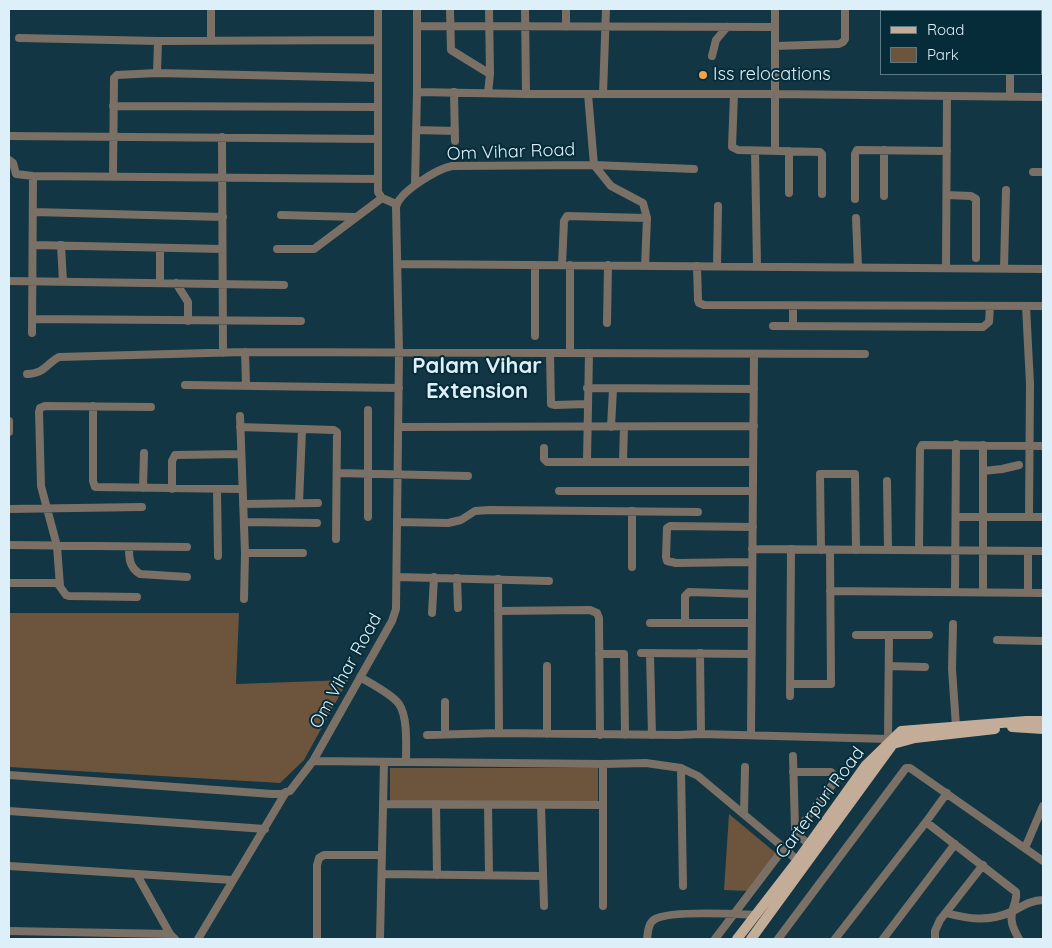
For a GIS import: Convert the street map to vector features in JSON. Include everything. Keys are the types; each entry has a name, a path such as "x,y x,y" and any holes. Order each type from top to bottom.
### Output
{"main road":[{"path":"891,742 959,730 1043,721"},
{"path":"959,730 1009,727 1043,729"},
{"name":"Carterpuri Road","path":"751,939 812,847 891,742"},
{"name":"Carterpuri Road","path":"737,939 801,863"}],"street":[{"path":"211,9 212,40"},
{"path":"378,9 378,192 382,198 396,204"},
{"path":"415,185 417,130 416,9"},
{"path":"450,9 451,50 490,74"},
{"path":"488,93 490,74 489,9"},
{"path":"525,9 526,94"},
{"path":"566,9 566,27"},
{"path":"603,94 606,9"},
{"path":"774,151 775,9"},
{"path":"775,46 839,44 843,42 845,39 845,9"},
{"path":"417,26 775,28"},
{"path":"712,56 716,40 727,27"},
{"path":"19,38 158,41 378,40"},
{"path":"157,73 158,41"},
{"path":"113,175 115,76 157,73 378,78"},
{"path":"1010,75 1010,97"},
{"path":"417,92 1043,97"},
{"path":"454,92 455,141"},
{"name":"Om Vihar Road","path":"198,939 286,792 294,787 313,761 395,614 400,352 396,204 415,185 438,170 452,166 594,164 588,94"},
{"path":"734,94 732,147 738,150 755,151 820,152 822,154 822,194"},
{"path":"946,268 947,96"},
{"path":"113,106 378,107"},
{"path":"417,130 455,131"},
{"path":"9,136 378,139"},
{"path":"222,138 222,353"},
{"path":"855,199 856,151 861,149 947,151"},
{"path":"884,150 884,196"},
{"path":"755,151 757,266"},
{"path":"789,151 789,192"},
{"path":"9,160 13,163 16,174 34,176 113,175 378,179"},
{"path":"594,164 694,169"},
{"path":"594,164 611,186 643,203 647,218 645,266"},
{"path":"1033,172 1043,172"},
{"path":"32,333 34,176"},
{"path":"1004,268 1006,190"},
{"path":"947,195 971,196 976,199 976,258"},
{"path":"277,249 314,248 382,198"},
{"path":"717,266 718,206"},
{"path":"34,212 222,216"},
{"path":"281,215 356,217"},
{"path":"570,353 564,221 567,216 647,218"},
{"path":"856,218 858,267"},
{"path":"34,245 222,249"},
{"path":"61,246 63,282"},
{"path":"160,248 160,282"},
{"path":"398,264 1043,269"},
{"path":"535,265 535,336"},
{"path":"607,322 608,265"},
{"path":"697,266 698,300 701,304 1043,306"},
{"path":"9,281 284,285"},
{"path":"176,283 188,302 188,321"},
{"path":"793,306 793,326"},
{"path":"773,326 983,326 989,322 990,306"},
{"path":"1026,306 1030,384 1029,516"},
{"path":"32,319 301,321"},
{"path":"245,352 246,386"},
{"path":"27,374 37,373 59,357 245,352 865,354"},
{"path":"550,353 550,404 555,406 587,404"},
{"path":"587,461 588,353"},
{"path":"750,735 754,354"},
{"path":"185,385 399,388"},
{"path":"587,388 754,389"},
{"path":"611,427 613,388"},
{"path":"137,597 70,596 62,592 57,546 44,497 40,472 39,412 40,408 45,406 151,407"},
{"path":"93,406 93,485 98,488 242,489"},
{"path":"368,410 368,517"},
{"path":"240,416 245,554 244,599"},
{"path":"9,421 9,432"},
{"path":"399,427 754,426"},
{"path":"240,427 334,430 337,432 336,539"},
{"path":"623,461 624,427"},
{"path":"299,504 302,430"},
{"path":"919,550 921,446 924,444 983,444 1043,446"},
{"path":"955,591 956,444"},
{"path":"983,444 983,592"},
{"path":"544,448 544,459 546,461 753,462"},
{"path":"143,488 144,452"},
{"path":"172,489 172,461 175,455 241,454"},
{"path":"983,471 1019,465"},
{"path":"337,473 468,476"},
{"path":"791,684 831,684 830,591 820,474 855,474 856,550"},
{"path":"888,481 888,550"},
{"path":"217,489 218,556"},
{"path":"559,491 753,491"},
{"path":"243,504 318,503"},
{"path":"9,509 142,507"},
{"path":"398,522 448,523 461,520 475,511 489,510 698,512"},
{"path":"632,511 632,567"},
{"path":"956,517 1043,516"},
{"path":"244,522 317,523"},
{"path":"752,527 670,526 667,528 666,557 667,561 676,563 752,562"},
{"path":"9,545 187,547"},
{"path":"129,547 130,563 135,571 140,574 187,577"},
{"path":"752,549 1043,552"},
{"path":"790,696 791,549"},
{"path":"1028,551 1028,592"},
{"path":"245,554 303,553"},
{"path":"397,577 549,581"},
{"path":"432,613 434,577"},
{"path":"457,578 458,608"},
{"path":"498,579 499,733"},
{"path":"9,583 56,583 60,586"},
{"path":"830,591 1043,593"},
{"path":"686,623 685,596 689,592 752,594"},
{"path":"498,611 594,610 597,612 599,618 600,734"},
{"path":"650,623 752,623"},
{"path":"953,624 952,677 959,730"},
{"path":"856,635 929,635"},
{"path":"427,735 499,733 701,734 891,742 889,635"},
{"path":"997,640 1043,641"},
{"path":"641,653 751,654"},
{"path":"700,653 701,734"},
{"path":"599,654 624,654 625,735"},
{"path":"650,654 652,735"},
{"path":"547,666 547,734"},
{"path":"889,666 925,667"},
{"path":"360,677 400,705 405,730 406,762"},
{"path":"444,702 445,734"},
{"path":"793,756 796,832 812,847"},
{"path":"313,761 646,763 681,768 698,776 801,863"},
{"path":"380,939 384,762"},
{"path":"603,764 603,906"},
{"path":"744,813 745,766"},
{"path":"681,768 683,886"},
{"path":"778,939 906,768 910,768 947,793 1043,861"},
{"path":"793,772 831,772 836,780 796,832"},
{"path":"9,775 272,794 286,792"},
{"path":"835,939 947,793"},
{"path":"383,804 603,805"},
{"path":"436,804 437,875"},
{"path":"488,804 489,875"},
{"path":"541,805 544,906"},
{"path":"1025,848 1043,806"},
{"path":"9,811 265,828"},
{"path":"926,822 1016,892 1012,924 1019,939"},
{"path":"883,939 955,844"},
{"path":"715,939 784,848"},
{"path":"317,939 317,865 319,858 324,855 382,855"},
{"path":"936,939 937,925 983,865"},
{"path":"9,866 232,880"},
{"path":"382,874 543,876"},
{"path":"9,931 75,936 172,936 137,875"},
{"path":"946,912 968,919 995,918 1030,903 1043,900"},
{"path":"647,939 648,927 653,919 665,915 756,915"}],"green space":[{"path":"9,613 239,613 236,684 348,680 304,760 280,783 9,767"},
{"path":"390,768 598,768 598,801 390,801"},
{"path":"729,814 777,854 749,891 724,890"}],"place":[{"name":"Iss relocations","path":"703,75"}],"district":[{"name":"Palam Vihar Extension","path":"477,378"}]}
